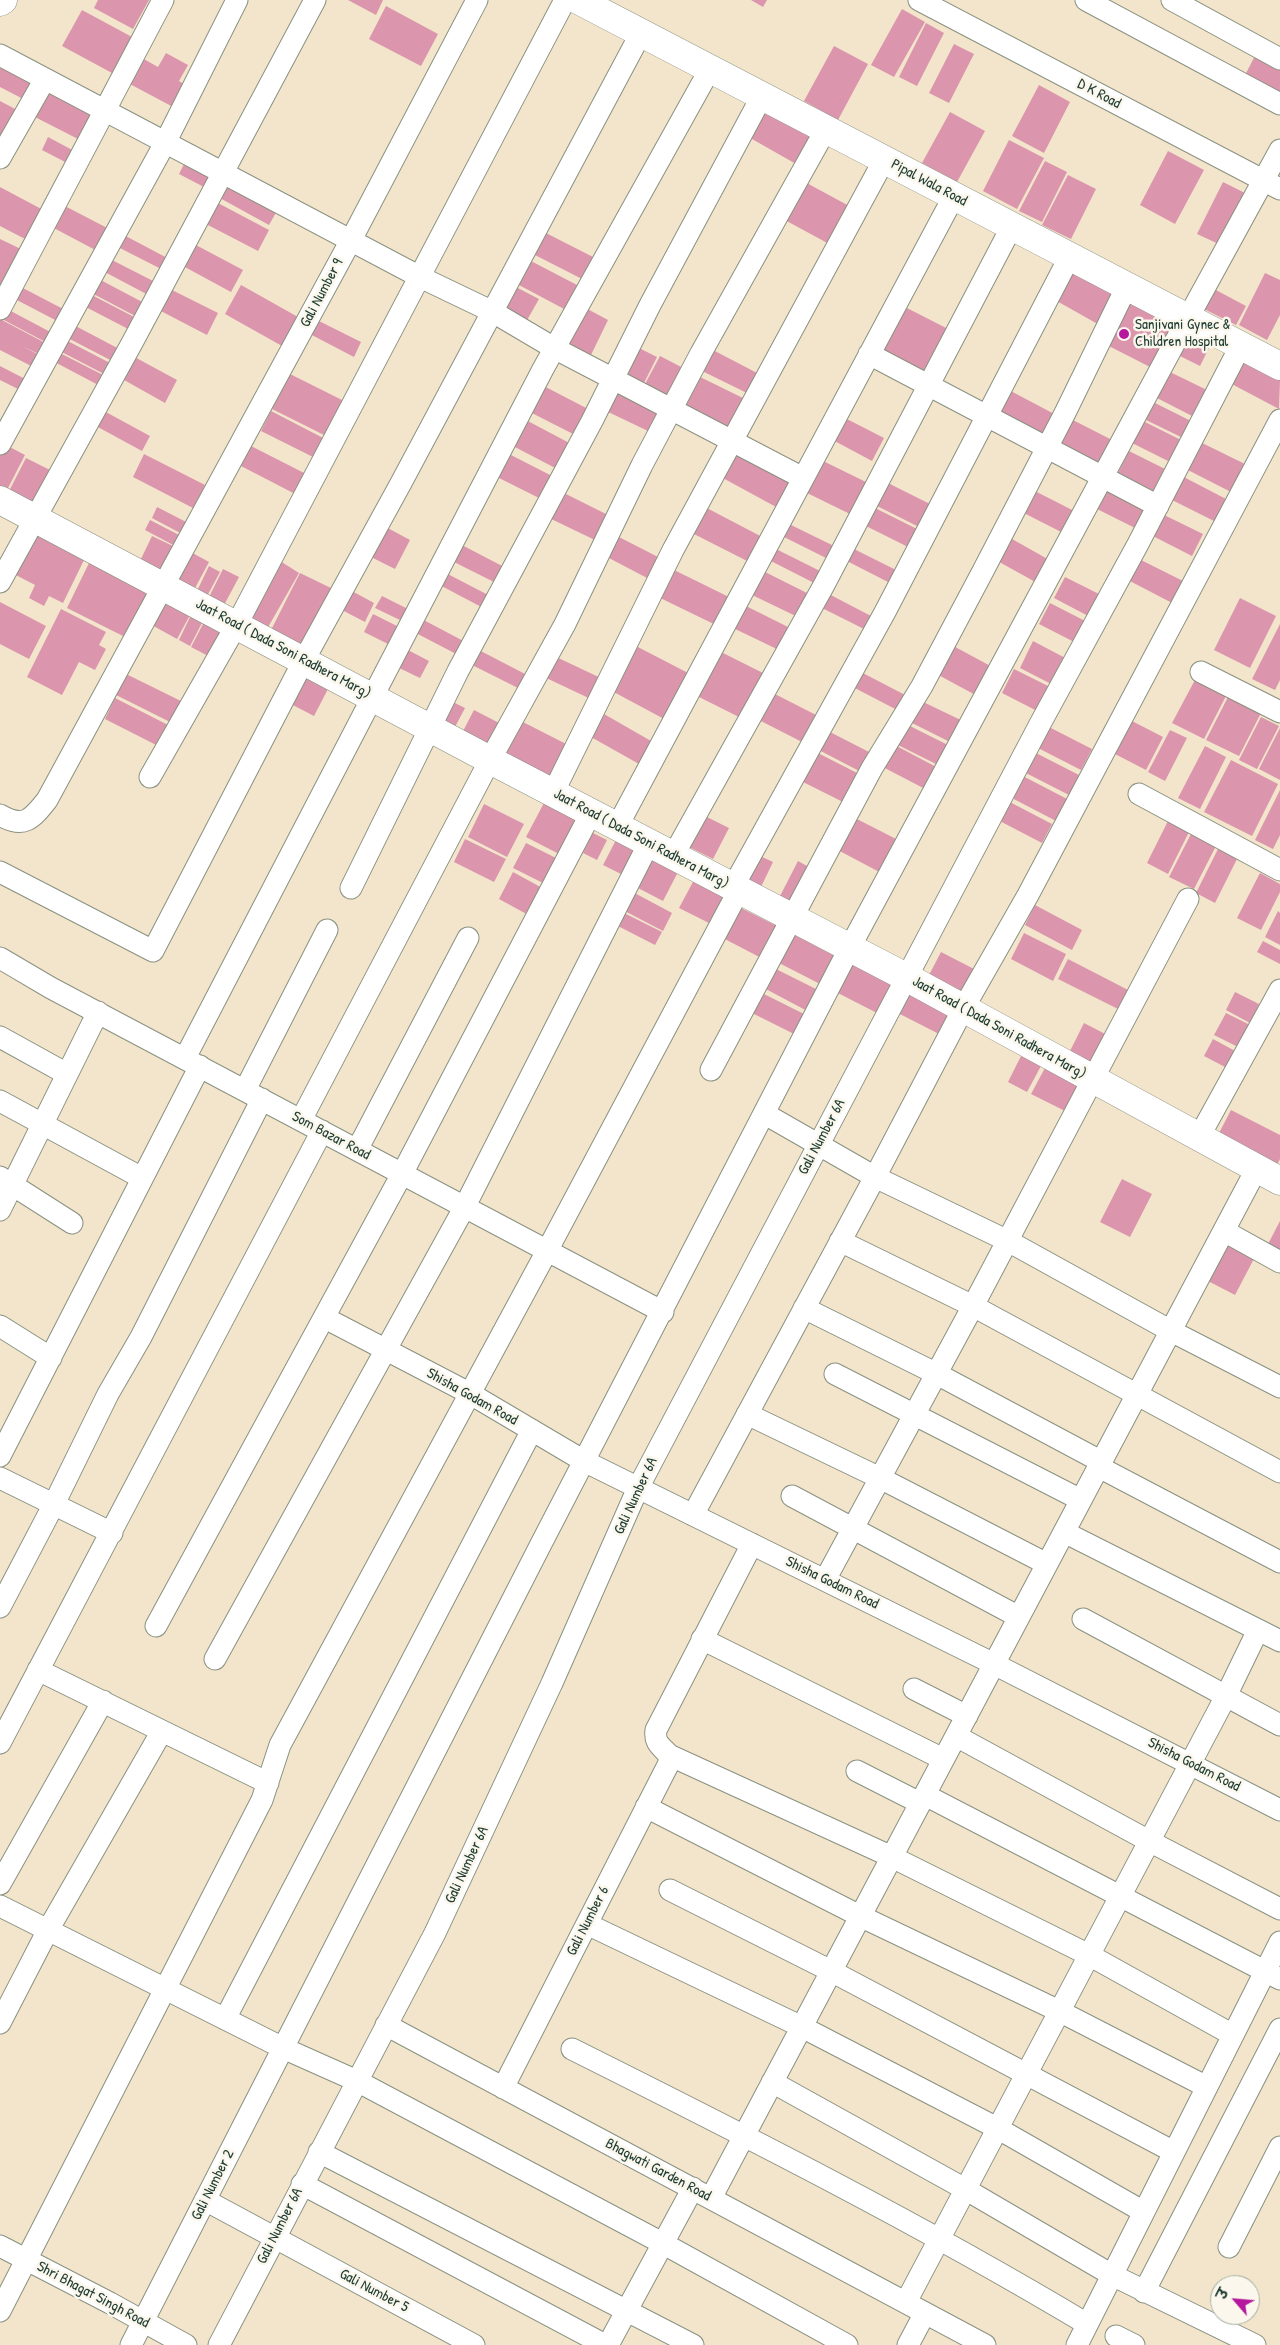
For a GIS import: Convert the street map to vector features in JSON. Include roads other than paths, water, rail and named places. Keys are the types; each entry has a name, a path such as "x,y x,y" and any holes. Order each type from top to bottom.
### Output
{"street":[{"path":"0,309 103,111 164,0"},
{"path":"0,444 165,143 236,0"},
{"path":"0,582 316,0"},
{"name":"Gali Number 9","path":"0,815 12,822 23,822 33,818 47,800 104,691 164,585 350,240 477,0"},
{"path":"150,777 237,624 565,0"},
{"name":"Pipal Wala Road","path":"578,0 1280,366"},
{"name":"D K Road","path":"919,0 1272,185"},
{"path":"1086,0 1280,104"},
{"path":"1172,0 1280,59"},
{"path":"0,872 153,952 304,660 402,484 641,33"},
{"path":"0,55 420,277 493,312 554,348 803,478"},
{"path":"0,1456 142,1178 192,1062 372,697 554,348 710,69"},
{"path":"0,158 44,79"},
{"path":"351,888 458,671 762,96"},
{"path":"301,1120 490,760 565,624 642,465 826,129"},
{"name":"Gali Number 2","path":"132,2345 584,1461 663,1312 849,949 1188,318 1272,185 1280,150"},
{"path":"553,793 673,550 884,160"},
{"path":"617,826 954,196"},
{"path":"673,856 824,585 1012,226"},
{"path":"0,2311 262,1800 280,1745 547,1251 736,888 885,612 1070,256"},
{"path":"711,1070 872,768 922,686 1047,448 1128,286"},
{"name":"Gali Number 6A","path":"386,2025 444,1915 552,1683 638,1488 906,977 1158,506 1241,345"},
{"path":"869,354 1158,506"},
{"path":"693,1515 963,1009 1032,887 1280,420"},
{"name":"Jaat Road ( Dada Soni Radhera Marg)","path":"0,500 164,585 490,760 849,949 906,977 1269,1174"},
{"path":"1201,672 1280,712"},
{"path":"1139,794 1280,870"},
{"path":"156,1626 325,1318 591,813"},
{"path":"215,1659 464,1208 649,843"},
{"path":"825,1580 1008,1241 1188,899"},
{"path":"0,1607 54,1504 108,1394 141,1337 254,1095 327,930"},
{"path":"357,1150 468,938"},
{"name":"Som Bazar Road","path":"0,958 464,1208 663,1312"},
{"path":"1199,1137 1280,990"},
{"path":"0,1210 6,1180 42,1125 98,1012"},
{"path":"0,1036 67,1074"},
{"path":"0,1102 142,1178"},
{"path":"765,1114 875,1177 1008,1241 1171,1331 1280,1387"},
{"path":"0,1743 322,1131"},
{"path":"302,2184 606,2345 664,2244 744,2134 1224,1232 1269,1174"},
{"path":"6,1180 72,1223"},
{"path":"1224,1232 1280,1262"},
{"path":"840,1241 973,1306 1138,1393 1280,1472"},
{"path":"804,1308 937,1374 1280,1562"},
{"name":"Shisha Godam Road","path":"325,1318 469,1393 584,1461 1190,1762 1280,1810"},
{"path":"0,1326 51,1358"},
{"path":"835,1374 1081,1500"},
{"path":"747,1414 880,1478 1047,1564"},
{"path":"225,2019 532,1430"},
{"path":"0,1478 112,1533"},
{"path":"792,1496 1019,1617"},
{"path":"1064,1532 1280,1640"},
{"path":"752,1544 656,1730 656,1742 669,1755 892,1857 1089,1955 1233,2034"},
{"path":"1083,1619 1280,1725"},
{"path":"906,2302 1226,1696 1258,1630"},
{"path":"702,1639 943,1760"},
{"path":"38,1670 268,1783"},
{"path":"914,1689 967,1716"},
{"path":"0,1884 103,1701"},
{"path":"0,2023 48,1930 162,1731"},
{"path":"956,1736 1149,1841 1280,1909"},
{"name":"Gali Number 6","path":"503,2088 669,1763 669,1755"},
{"path":"857,1771 922,1799 1272,1976"},
{"path":"646,1807 860,1916 1059,2011 1207,2087"},
{"path":"670,1890 831,1971 1174,2152"},
{"path":"0,1906 283,2048 357,2081 664,2244 846,2345"},
{"path":"587,1924 802,2027 997,2128 1144,2212"},
{"path":"1077,2345 1233,2034 1272,1976 1280,1942"},
{"path":"357,2081 386,2025"},
{"name":"Bhagwati Garden Road","path":"386,2025 985,2345"},
{"path":"1144,2292 1280,2029"},
{"path":"572,2049 744,2134 939,2238 1087,2324"},
{"name":"Gali Number 6A","path":"219,2345 357,2081"},
{"path":"772,2082 965,2189 1144,2292 1255,2345"},
{"path":"1229,2247 1280,2147"},
{"path":"319,2152 693,2345"},
{"name":"Gali Number 5","path":"205,2200 474,2345"},
{"name":"Shri Bhagat Singh Road","path":"0,2246 186,2345"},
{"path":"908,2345 925,2313"}],"place":[{"name":"Sanjivani Gynec & Children Hospital","path":"1124,334"}]}
